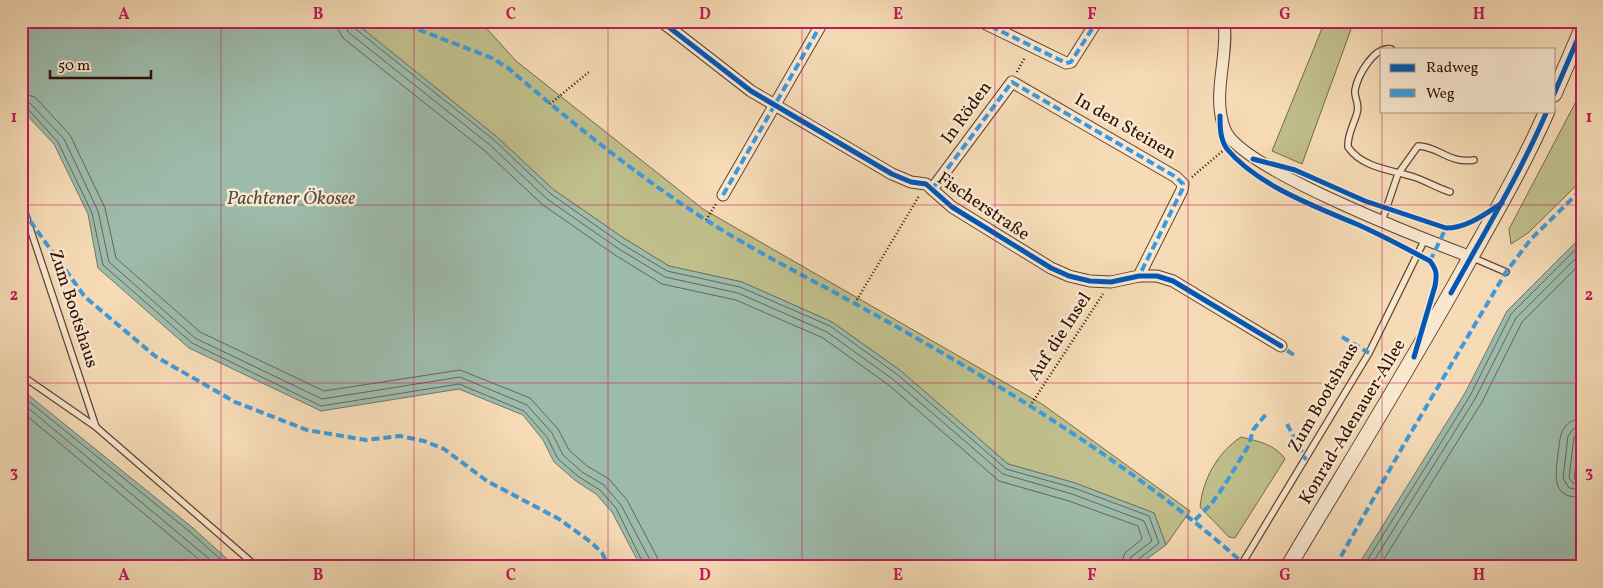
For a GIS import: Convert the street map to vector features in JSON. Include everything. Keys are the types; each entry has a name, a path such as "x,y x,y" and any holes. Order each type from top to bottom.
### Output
{"street":[{"name":"Fischerstraße","path":"661,21 751,91 776,107 892,174 911,182 930,186 952,208 1051,268 1090,282 1111,282 1139,276 1157,276 1173,281 1281,346"},
{"path":"721,198 776,107 823,21"},
{"path":"980,21 1060,61 1071,62 1097,21"},
{"path":"1224,21 1225,37 1220,116 1225,132 1232,142 1253,158 1312,189 1386,223 1471,257"},
{"path":"1556,89 1582,29"},
{"name":"In den Steinen","path":"1012,82 1176,177 1182,184 1182,190 1139,276"},
{"name":"In Röden","path":"930,186 1012,82"},
{"name":"Konrad-Adenauer-Allee","path":"1288,567 1471,257 1532,145 1547,112"}],"lane":[{"path":"1380,49 1374,54 1356,86 1354,93 1359,104 1348,147 1357,157 1450,192"},
{"path":"1386,223 1398,174 1418,146 1424,146 1451,159 1474,160"},
{"name":"Zum Bootshaus","path":"21,200 96,428"},
{"name":"Zum Bootshaus","path":"1240,567 1369,353 1425,239"},
{"path":"1471,257 1506,272"},
{"path":"21,375 96,428 258,567"}],"path":[{"path":"1012,82 1033,48"},
{"path":"550,104 590,71"},
{"path":"1182,184 1232,142"},
{"path":"855,303 930,186"},
{"path":"706,220 721,198"}],"shaded area":[{"path":"353,21 480,21 516,61 703,209 1042,404 1190,511 1166,545 1154,513 1075,483 1008,464 901,371 832,322 742,282 669,266 625,239 554,190 497,137"},
{"path":"1325,21 1354,21 1302,164 1272,151"},
{"path":"1582,90 1582,180 1528,233 1511,244 1509,229"},
{"path":"1582,420 1582,478 1574,479"},
{"path":"1241,437 1271,447 1285,459 1235,538 1229,537 1200,507 1204,486 1213,467 1232,443"}],"water":[{"name":"Pachtener Ökosee","path":"21,21 353,21 497,137 554,190 625,239 669,266 742,282 832,322 901,371 1008,464 1075,483 1154,513 1166,545 1136,567 641,567 612,512 596,494 576,481 554,462 543,440 523,415 459,389 321,411 189,348 98,268 88,214 54,144 21,109"},
{"path":"1582,236 1582,420 1574,479 1582,478 1582,567 1530,567 1525,564 1524,567 1357,567 1465,393 1507,311"},
{"path":"21,389 193,528 236,567 28,567 21,561"}],"marked path":[{"path":"396,21 492,58 508,68 604,147 680,203 742,242 956,361 1056,422 1152,489 1243,563"},
{"path":"723,195 823,21"},
{"path":"980,21 1066,63 1071,62 1097,21"},
{"path":"933,188 1012,82 1176,177 1183,184 1182,190 1139,276"},
{"path":"1335,567 1403,446 1506,272 1531,239 1582,189"},
{"path":"21,199 30,221 85,297 155,356 235,402 307,430 366,440 400,436 424,441 444,449 487,481 559,519 592,543 602,553 609,567"},
{"path":"1430,261 1446,228"},
{"path":"1342,337 1369,353"},
{"path":"1277,344 1297,357"},
{"path":"1195,520 1212,503 1224,486 1249,445 1253,430 1267,413"},
{"path":"1287,424 1306,460"}],"cycle path":[{"path":"661,21 751,91 892,174 911,182 926,184 952,207 1051,268 1069,276 1090,281 1111,282 1139,276 1157,276 1173,281 1281,346"},
{"path":"1556,89 1582,29"},
{"path":"1451,293 1513,180 1547,112"},
{"path":"1220,116 1221,133 1227,149 1253,173 1286,193 1354,223 1430,261 1435,270 1436,282 1414,357"},
{"path":"1253,159 1295,170 1365,201 1446,228 1468,223 1502,203"}]}
